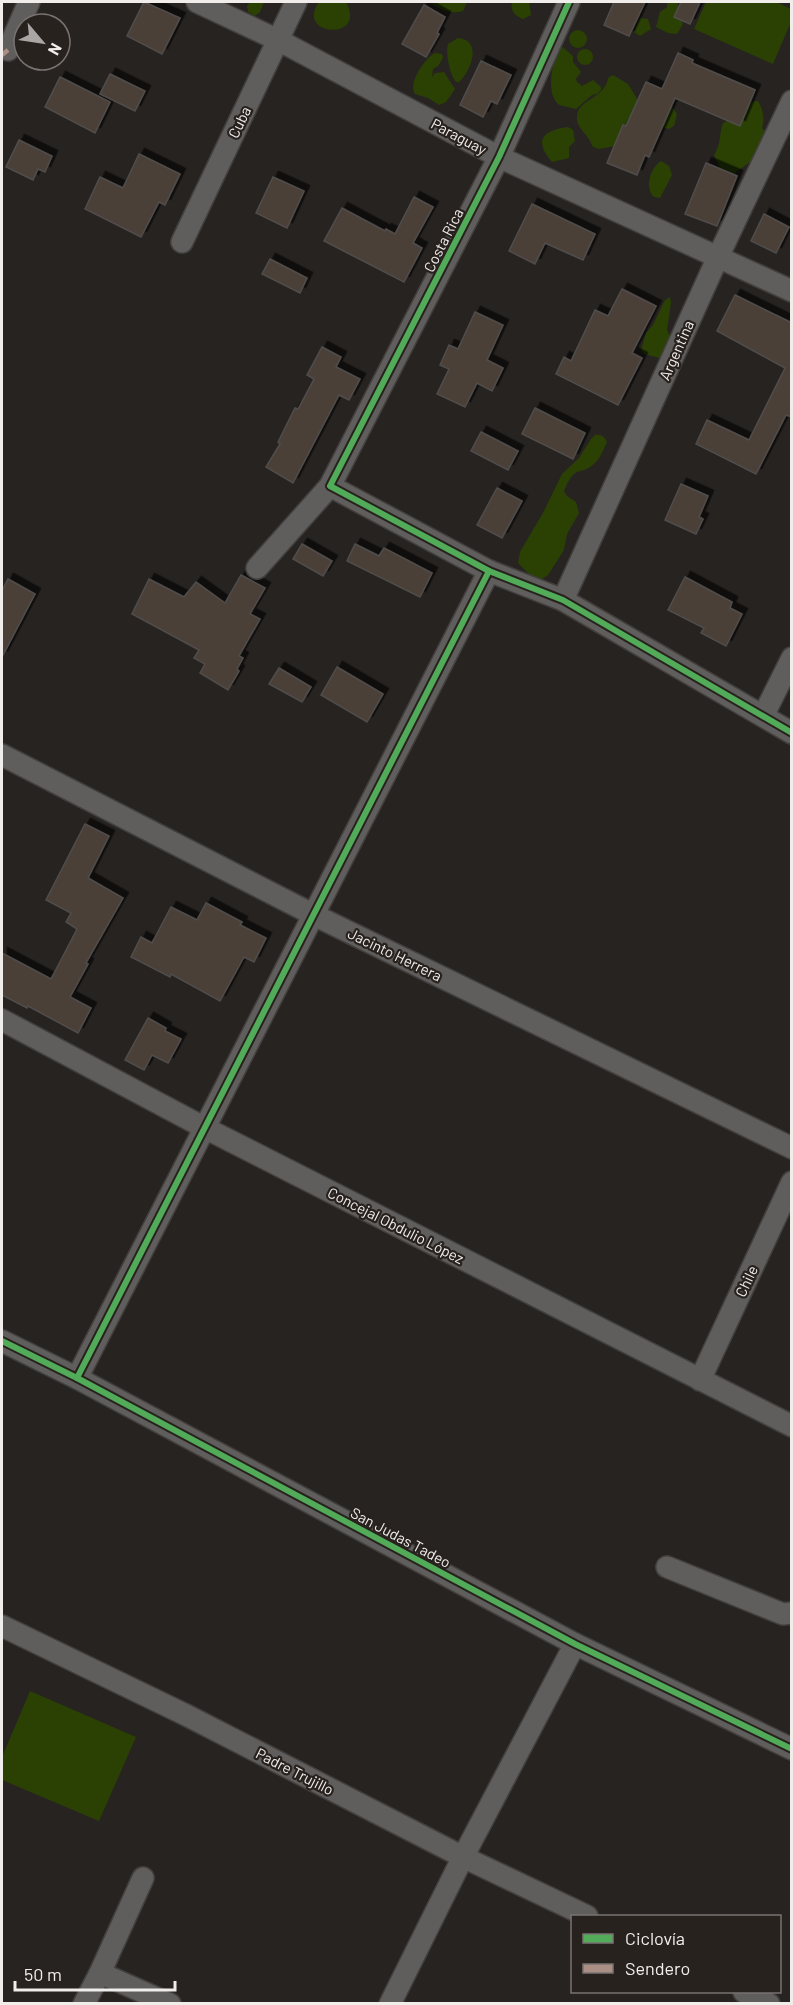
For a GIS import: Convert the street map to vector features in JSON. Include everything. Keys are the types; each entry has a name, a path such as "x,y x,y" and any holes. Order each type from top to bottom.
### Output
{"street":[{"path":"8,50 29,2"},
{"name":"Paraguay","path":"197,2 278,40 500,157 792,291"},
{"name":"Cuba","path":"182,242 296,2"},
{"name":"Costa Rica","path":"257,568 330,486 500,157 569,2"},
{"name":"Argentina","path":"563,600 718,257 792,101"},
{"path":"330,486 489,571 563,600 792,733"},
{"path":"77,1378 489,571"},
{"path":"763,716 792,658"},
{"name":"Jacinto Herrera","path":"2,755 314,915 792,1148"},
{"name":"Concejal Obdulio López","path":"2,1020 205,1128 792,1426"},
{"name":"Chile","path":"700,1380 792,1182"},
{"name":"San Judas Tadeo","path":"2,1341 77,1378 575,1644 792,1749"},
{"path":"667,1567 783,1614 792,1614"},
{"name":"Padre Trujillo","path":"2,1626 186,1715 463,1857 583,1915"},
{"path":"390,2004 463,1857 575,1644"},
{"path":"84,2004 144,1878"},
{"path":"100,1973 170,2004"},
{"path":"746,1993 769,2004"}],"green space":[{"path":"250,2 264,2 260,12 255,16 248,12 247,6"},
{"path":"319,2 346,2 350,15 348,24 341,29 331,30 322,27 316,22 314,13"},
{"path":"429,2 467,2 463,11 449,12"},
{"path":"512,2 529,2 531,15 523,19 518,16 512,11"},
{"path":"667,2 678,2 678,11 683,24 677,34 668,33 656,27 660,12 667,7"},
{"path":"706,2 776,2 791,9 791,22 773,64 694,29"},
{"path":"640,18 648,19 651,29 640,36 634,32"},
{"path":"574,30 582,30 587,35 585,46 574,48 569,43 569,35"},
{"path":"458,38 470,44 472,57 467,71 459,82 456,82 450,69 447,48 448,44"},
{"path":"559,44 573,56 573,62 581,72 576,79 577,82 582,86 593,80 601,87 597,94 592,95 576,109 559,105 552,92 552,76"},
{"path":"585,49 591,51 593,57 591,63 585,65 579,63 577,57 579,51"},
{"path":"435,53 442,54 443,58 433,69 432,77 435,73 444,72 455,89 446,102 439,105 415,94 413,89 418,72 426,60"},
{"path":"613,75 628,84 639,102 616,146 598,149 592,146 579,125 578,111 602,90 608,78"},
{"path":"758,101 762,111 762,128 767,133 752,161 733,174 721,170 714,155 723,123"},
{"path":"670,107 677,114 674,126 669,129 662,127"},
{"path":"568,127 573,130 575,141 569,147 569,158 552,162 543,148 544,137 559,128"},
{"path":"661,161 669,166 672,175 660,198 654,197 649,184 651,173"},
{"path":"670,297 667,330 672,340 671,361 644,354 641,350 646,333 653,325 665,300"},
{"path":"595,435 602,436 607,442 602,453 590,467 572,476 564,491 576,502 579,513 567,534 564,550 548,575 539,581 534,579 518,563 520,552 562,474 579,458"},
{"path":"30,1691 136,1737 99,1821 2,1780 2,1757"}],"building":[{"path":"144,2 180,18 162,54 127,36"},
{"path":"614,2 645,2 629,36 604,25"},
{"path":"681,2 700,2 690,24 674,17"},
{"path":"424,5 445,17 437,33 439,34 426,57 402,44"},
{"path":"678,53 693,60 692,63 755,90 740,126 675,98 649,157 645,155 637,175 607,163 623,125 626,126 646,82 662,89"},
{"path":"481,61 511,75 497,104 491,101 483,117 460,105"},
{"path":"110,74 145,91 135,111 100,94"},
{"path":"60,77 110,102 95,133 45,107"},
{"path":"19,140 52,156 45,172 38,169 33,180 6,167"},
{"path":"139,154 180,174 165,205 159,202 141,237 85,209 100,177 123,188"},
{"path":"706,163 737,176 717,226 685,214"},
{"path":"273,177 304,191 287,228 256,213"},
{"path":"414,197 433,207 413,243 422,248 404,282 324,241 342,208 395,234"},
{"path":"532,204 595,234 583,260 545,243 535,264 509,251"},
{"path":"764,214 789,227 776,253 751,241"},
{"path":"270,259 307,278 300,293 262,274"},
{"path":"622,289 656,306 632,353 642,358 618,405 556,374 564,357 571,361 595,310 608,316"},
{"path":"735,295 792,323 792,417 786,415 756,474 696,444 707,420 749,440 785,368 717,331"},
{"path":"475,312 503,325 487,360 503,368 492,391 477,383 465,407 437,394 449,369 440,365 449,345 458,349"},
{"path":"322,347 341,357 336,367 360,379 349,400 339,395 293,483 266,467 280,444 278,442 295,408 298,409 314,379 307,375"},
{"path":"535,408 585,433 573,459 522,434"},
{"path":"481,432 518,451 508,470 471,451"},
{"path":"681,484 708,496 699,517 703,519 696,534 665,520"},
{"path":"497,488 522,501 502,538 477,525"},
{"path":"302,544 332,561 323,576 293,559"},
{"path":"355,544 379,556 384,548 432,573 420,597 347,561"},
{"path":"241,575 265,588 250,614 260,619 239,656 243,658 237,669 239,671 228,690 200,673 205,664 194,658 199,650 132,614 149,579 184,597 196,582 225,603"},
{"path":"685,577 732,602 730,608 742,614 726,646 701,633 704,628 668,610"},
{"path":"8,579 35,594 2,657 2,591"},
{"path":"337,667 383,694 367,722 321,695"},
{"path":"279,668 311,687 302,702 269,684"},
{"path":"85,824 109,836 88,878 123,898 86,963 88,964 70,997 91,1008 78,1033 2,995 2,953 51,979 77,929 66,922 71,913 46,900"},
{"path":"206,903 242,922 240,925 266,938 254,962 244,957 220,1001 171,974 170,977 131,957 141,937 152,943 171,907 197,920"},
{"path":"148,1018 166,1028 165,1031 181,1039 168,1063 152,1055 144,1070 125,1060"}],"marked path":[{"path":"2,55 8,50"}],"cycle path":[{"path":"569,2 499,157 330,486 489,571 563,600 792,733"},
{"path":"77,1378 489,571"},
{"path":"2,1341 77,1378 575,1644 792,1749"}]}
